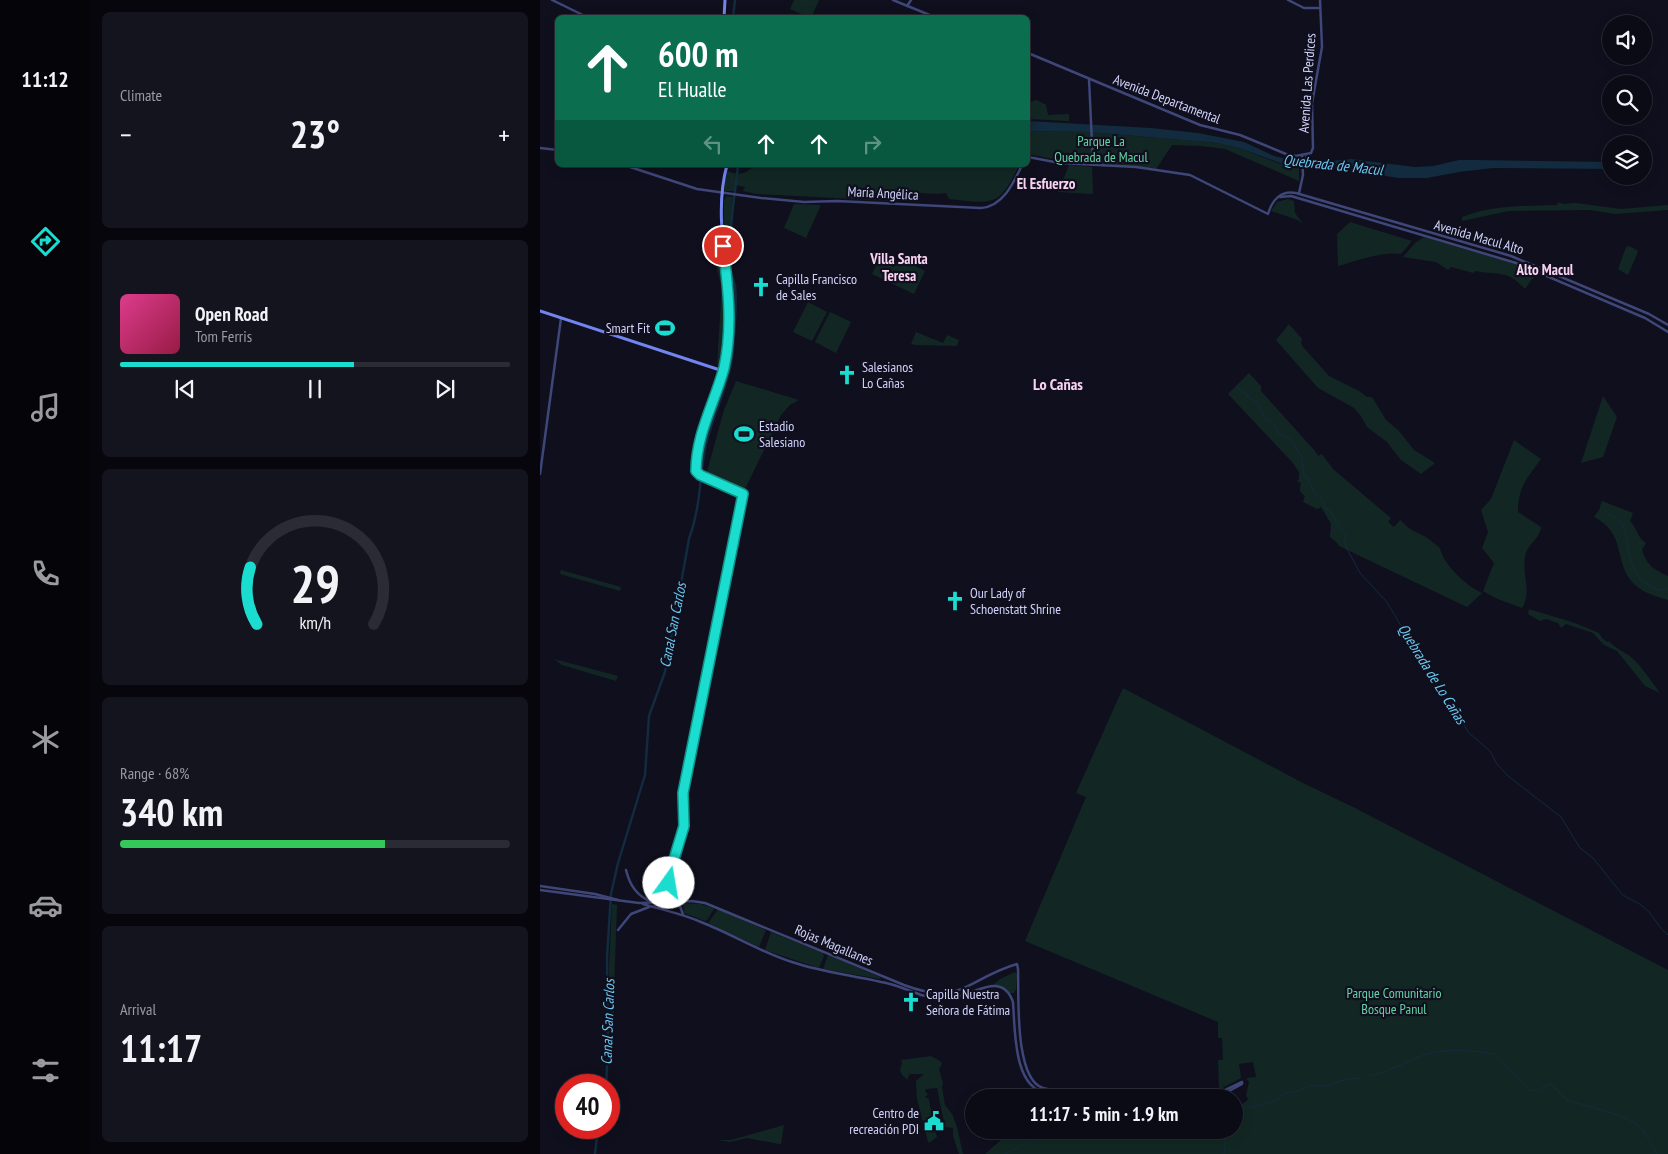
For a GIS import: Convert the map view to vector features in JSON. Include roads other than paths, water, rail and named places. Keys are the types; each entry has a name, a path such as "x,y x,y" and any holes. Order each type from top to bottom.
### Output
{"main road":[{"path":"724,15 725,0"},
{"path":"540,311 723,371 727,347 729,304 722,236 723,192 726,167"}],"street":[{"path":"552,0 583,15"},
{"path":"893,0 930,15"},
{"path":"903,4 905,0"},
{"path":"907,6 911,0"},
{"path":"1288,0 1304,8 1320,8"},
{"name":"Avenida Las Perdices","path":"1303,158 1311,153 1313,148 1312,103 1322,47 1320,0"},
{"name":"Avenida Departamental","path":"1030,55 1200,125 1240,136 1286,154 1303,158"},
{"path":"1089,78 1093,164"},
{"path":"540,148 555,150"},
{"path":"1030,157 1060,162 1136,167 1190,175 1268,214 1271,206 1278,198"},
{"path":"1298,199 1303,158"},
{"name":"María Angélica","path":"630,167 694,188 738,195 804,202 842,201 986,208 998,201 1007,192 1014,183 1021,167"},
{"name":"Avenida Macul Alto","path":"1278,198 1286,192 1299,194 1521,260 1649,314 1668,326"},
{"name":"Avenida Macul Alto","path":"1278,198 1286,196 1298,199 1516,262 1645,318 1668,332"},
{"path":"540,474 561,318"},
{"path":"683,915 679,902 669,885 668,878 684,826 683,793 743,494 704,477 696,471 701,437 723,371"},
{"path":"626,870 635,890 642,897 654,903"},
{"name":"Rojas Magallanes","path":"540,887 548,891 598,894 620,901 639,903 698,902 713,905 924,992 946,993 963,990 998,971 1017,964 1018,990"},
{"name":"Rojas Magallanes","path":"540,887 588,894 596,898 608,898"},
{"path":"548,891 552,888"},
{"path":"596,898 598,894"},
{"name":"Rojas Magallanes","path":"639,903 706,923 784,960 822,971 883,982 924,996 938,998 955,997 986,986 1001,988 1009,994"},
{"path":"618,930 631,914 642,908 651,907"},
{"path":"1018,990 1014,995 1009,994 1013,1002 1020,1064 1025,1078 1036,1089"},
{"path":"1018,990 1021,1040 1028,1075 1033,1082 1042,1088 1049,1089"},
{"path":"1226,1089 1240,1081 1242,1082 1232,1089"}],"water":[{"name":"Quebrada de Macul","path":"1030,121 1151,128 1198,133 1244,142 1274,156 1287,159 1331,161 1351,159 1415,167 1433,166 1459,160 1602,162 1602,169 1493,168 1427,178 1398,178 1344,169 1286,165 1239,148 1217,143 1089,132 1030,131"}],"waterway":[{"name":"Canal San Carlos","path":"733,15 735,0"},
{"name":"Canal San Carlos","path":"607,1074 607,957 611,894 618,863 645,775 649,716 665,672 689,539 698,504 705,449 727,382 732,358 736,294 730,270 729,248 738,167"},
{"path":"730,172 733,182 736,184"},
{"name":"Quebrada de Lo Cañas","path":"1236,387 1257,403 1265,418 1272,422 1279,434 1291,440 1302,457 1304,476 1308,478 1313,491 1321,498 1326,509 1332,513 1339,528 1346,534 1345,545 1360,573 1386,601 1434,682 1468,732 1490,751 1497,764 1508,776 1561,817 1580,848 1593,858 1621,893 1645,908 1668,935"},
{"path":"1605,510 1622,525 1630,558 1636,573 1654,589 1668,589"},
{"path":"1370,1076 1390,1070 1430,1053 1467,1051 1495,1054 1529,1090 1538,1090 1551,1084 1567,1100 1621,1116 1635,1123 1643,1130 1657,1154"},
{"path":"1243,1109 1272,1102 1286,1093 1299,1091 1308,1086 1324,1086 1348,1079 1361,1078"},
{"name":"Canal San Carlos","path":"595,1154 597,1139"},
{"path":"1005,1154 1035,1139"},
{"path":"1224,1154 1225,1139"}],"place":[{"name":"Capilla Francisco de Sales","path":"761,287"},
{"name":"Smart Fit","path":"665,328"},
{"name":"Salesianos Lo Cañas","path":"847,375"},
{"name":"Estadio Salesiano","path":"744,434"},
{"name":"Our Lady of Schoenstatt Shrine","path":"955,601"},
{"name":"Capilla Nuestra Señora de Fátima","path":"911,1002"},
{"name":"Centro de recreación PDI","path":"934,1121"}],"district":[{"name":"El Esfuerzo","path":"1046,184"},
{"name":"Villa Santa Teresa","path":"899,268"},
{"name":"Alto Macul","path":"1545,270"},
{"name":"Lo Cañas","path":"1058,384"}],"park label":[{"name":"Parque La Quebrada de Macul","path":"1101,150"},
{"name":"Parque Comunitario Bosque Panul","path":"1394,1002"}]}
